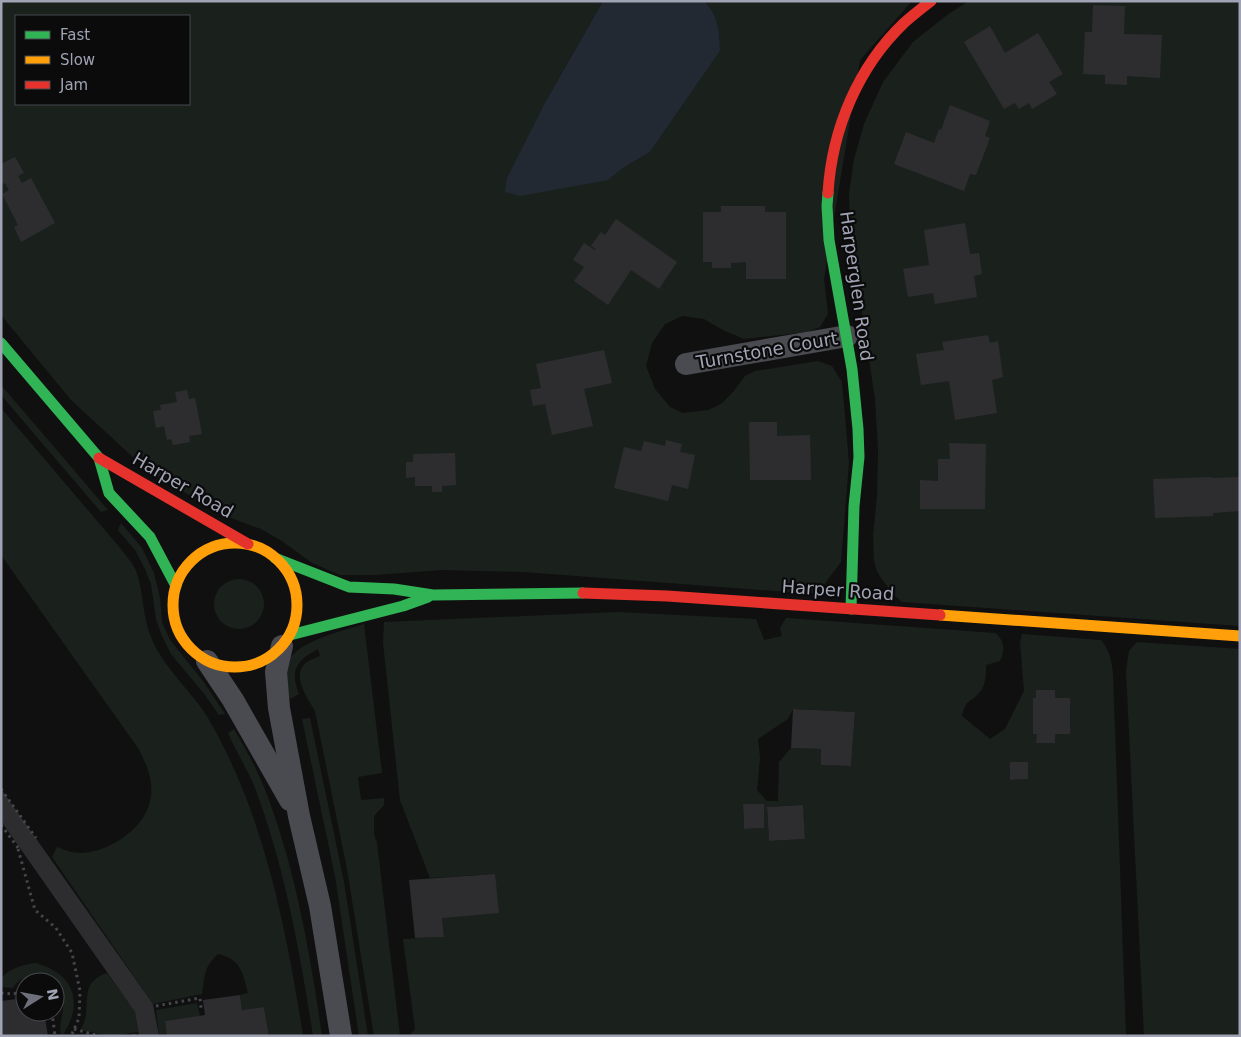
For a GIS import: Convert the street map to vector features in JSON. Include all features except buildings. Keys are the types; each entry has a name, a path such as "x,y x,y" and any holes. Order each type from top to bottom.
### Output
{"main road":[{"name":"Harperglen Road","path":"851,608 854,506 859,456 857,410 847,336 829,239 828,199 832,155 844,113 863,74 888,38 931,1"},
{"name":"Harper Road","path":"1,344 99,458 125,470 248,544"},
{"name":"Harper Road","path":"99,458 109,493 150,537 176,586"},
{"path":"230,543 248,544 263,549 275,558 287,570 294,585 297,602 296,619 286,640 270,657 255,664 239,668 220,666 207,661 192,651 181,637 175,621 172,603 176,586 184,570 196,556 212,547 230,543"},
{"name":"Harper Road","path":"275,558 349,587 394,589 433,595 578,593 668,596 1240,636"},
{"name":"Harper Road","path":"286,640 403,606 433,595"}],"street":[{"name":"Turnstone Court","path":"686,364 847,336"},
{"path":"286,640 276,672 279,708 299,816 320,906 341,1036"},
{"path":"207,661 233,700 299,816"}],"path":[{"path":"1,789 36,838"},
{"path":"1,825 19,849 35,910 56,928 72,953 80,991 79,1018 71,1036"},
{"path":"1,993 15,994"},
{"path":"156,1006 200,998 201,1008 204,1007"},
{"path":"53,1022 55,1036"},
{"path":"74,1029 99,1036"},
{"path":"133,1036 138,1035"}],"shaded area":[{"path":"1,1 603,1 547,99 608,180 623,168 650,152 720,51 717,24 709,6 704,1 912,1 860,60 824,279 828,314 820,327 808,332 744,339 704,319 682,316 665,324 652,343 646,366 655,389 670,407 683,413 708,410 721,404 745,376 755,371 818,361 832,366 842,382 849,463 841,562 818,593 524,572 442,570 374,575 340,575 312,563 282,541 261,529 223,515 148,471 71,400 1,315"},
{"path":"603,1 704,1 709,6 717,24 720,51 650,152 623,168 608,180 520,196 505,192 507,178 547,99"},
{"path":"969,1 1240,1 1240,626 902,602 892,593 877,572 874,561 873,536 877,495 878,450 875,399 850,233 849,194 854,159 864,124 883,82 913,42 947,15"},
{"path":"1,385 108,510 101,512 1,395"},
{"path":"1,408 133,565 139,579 148,629 156,648 208,718 227,755 244,793 270,872 289,954 303,1036 269,1036 264,1007 242,1010 240,995 248,993 240,968 232,959 218,954 207,968 202,994 153,1004 52,857 57,847 80,853 91,852 114,843 125,836 143,818 151,796 151,783 146,765 138,748 1,555"},
{"path":"121,523 142,548 154,573 160,598 162,622 170,640 203,681 225,714 219,715 171,654 156,619 151,584 135,550 118,530"},
{"path":"234,579 244,579 257,586 264,599 264,609 257,622 244,629 234,629 225,625 218,618 214,609 214,599 218,590 225,583"},
{"path":"618,612 756,619 764,640 782,636 780,628 786,618 996,633 1003,646 1000,661 986,665 983,687 967,704 962,716 990,739 1005,729 1024,691 1020,642 1022,634 1101,640 1110,656 1113,675 1126,1036 409,1036 415,1029 403,939 444,937 442,918 495,874 430,878 400,800 383,643 384,622","holes":["1033,698 1069,698 1070,734 1055,734 1037,743 1037,734 1033,734","793,709 855,712 851,766 821,765 821,749 791,748 779,762 778,801 767,801 757,790 760,758 758,739 788,719","1027,762 1028,779 1011,780 1010,763","743,804 764,804 764,828 744,829","803,805 805,839 769,841 767,807"]},
{"path":"364,624 382,773 358,777 361,800 384,798 384,805 374,816 374,834 377,843 400,1036 374,1036 347,869 315,711 303,689 300,677 300,671 304,664 320,656 318,649 305,657 297,667 295,678 299,694 290,699 287,688 288,661 302,647 323,637"},
{"path":"1137,642 1240,649 1240,1036 1144,1036 1126,671 1129,651"},
{"path":"310,718 344,882 368,1036 359,1036 335,876 302,719"},
{"path":"234,729 261,780 275,817 293,878 307,941 322,1036 313,1036 303,973 283,879 266,818 255,788 228,733"},
{"path":"35,963 55,972 15,972 15,985 13,988 1,987 1,978 13,969"},
{"path":"107,973 135,1012 138,1032 110,1036 81,1030 86,1015 87,995 91,984 94,980"},
{"path":"65,980 72,991 74,1001 69,1024 62,1036 61,1022 65,1022"},
{"path":"197,1003 200,1016 165,1021 167,1036 159,1036 156,1010"}],"traffic: fast":[{"path":"828,193 829,240 852,369 858,429 859,457 854,506 851,609"},
{"path":"1,343 99,458 109,493 150,537 176,586"},
{"path":"275,558 349,587 394,589 433,595 583,593"},
{"path":"290,635 403,606 428,597"}],"traffic: slow":[{"path":"235,543 259,548 279,561 292,581 297,605 292,629 279,649 259,662 235,667 211,662 191,649 178,629 173,605 178,581 191,561 211,548 235,543"},
{"path":"940,615 1240,636"}],"traffic: jam":[{"path":"828,193 835,146 850,100 861,79 873,59 888,40 904,23 931,1"},
{"path":"99,458 248,544"},
{"path":"583,593 667,596 940,615"}]}
